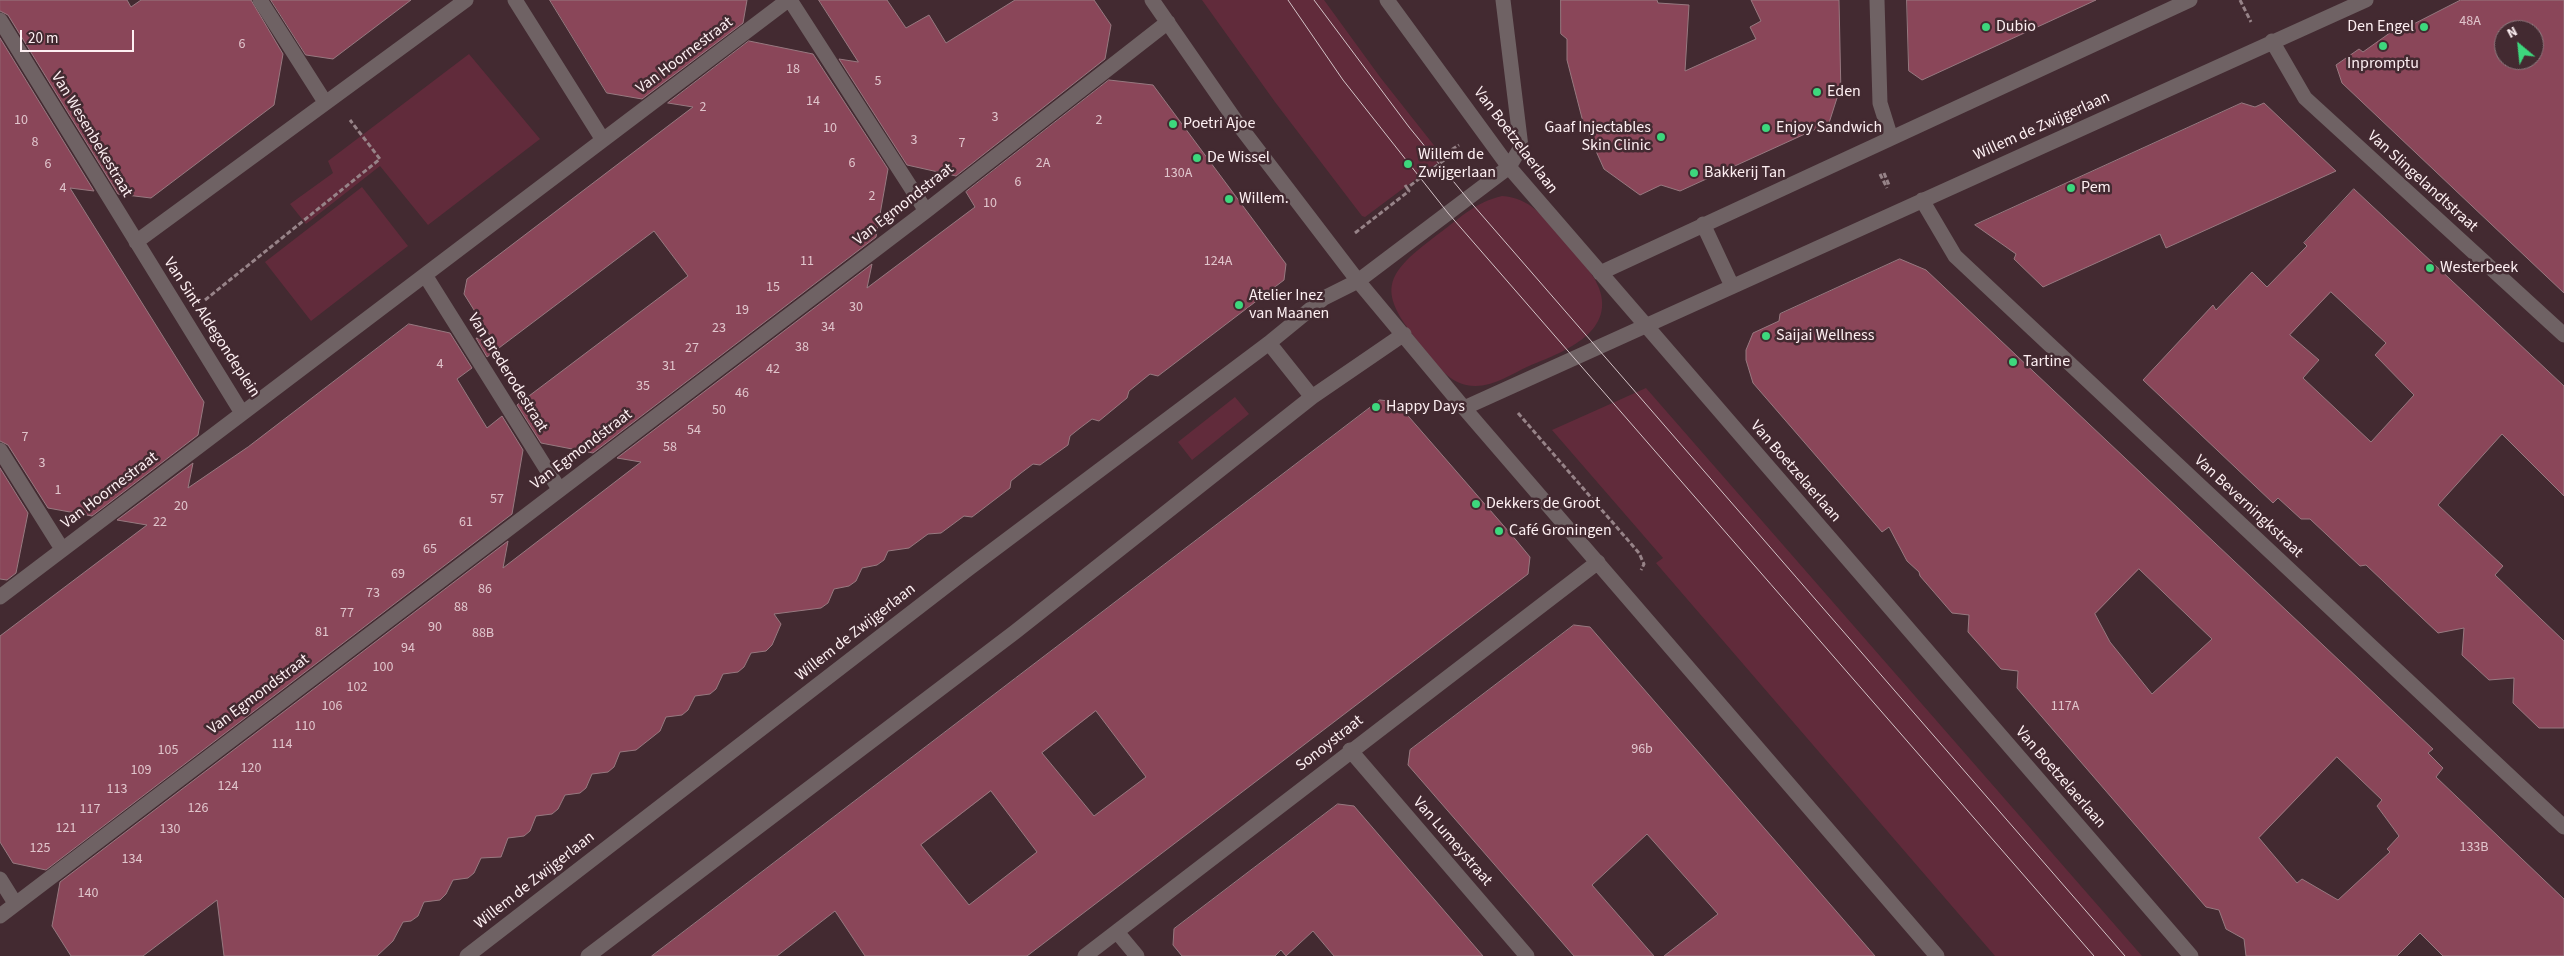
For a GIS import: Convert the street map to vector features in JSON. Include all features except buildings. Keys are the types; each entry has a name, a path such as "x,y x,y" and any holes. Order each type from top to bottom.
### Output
{"street":[{"path":"260,0 328,99"},
{"path":"136,242 328,99 466,0"},
{"path":"515,0 603,140"},
{"path":"789,0 926,211"},
{"name":"Van Hoornestraat","path":"603,140 789,0"},
{"path":"1152,0 1238,124 1358,281 1464,408 1937,956"},
{"name":"Van Boetzelaerlaan","path":"1387,0 1509,167 2191,956"},
{"path":"1503,0 1521,147 1509,167"},
{"path":"1877,0 1880,103 1891,138"},
{"path":"1600,273 2190,0"},
{"name":"Willem de Zwijgerlaan","path":"1464,408 2366,0"},
{"name":"Van Wesenbekestraat","path":"0,20 136,242"},
{"name":"Van Egmondstraat","path":"0,916 926,211 1168,22"},
{"name":"Van Slingelandtstraat","path":"2272,41 2305,98 2564,335"},
{"name":"Van Sint Aldegondeplein","path":"136,242 242,413 603,140"},
{"name":"Willem de Zwijgerlaan","path":"467,956 961,575 1270,343 1324,298 1358,281 1509,167"},
{"name":"Van Beverningkstraat","path":"1922,200 1956,256 2564,827"},
{"path":"1703,224 1732,286"},
{"name":"Van Brederodestraat","path":"425,275 559,489"},
{"path":"588,956 1015,632 1312,397 1404,334"},
{"path":"1270,343 1312,397"},
{"name":"Van Hoornestraat","path":"0,597 242,413"},
{"path":"0,450 62,549"},
{"name":"Sonoystraat","path":"1085,956 1350,750 1598,562"},
{"name":"Van Lumeystraat","path":"1350,750 1527,956"},
{"path":"0,879 15,903"},
{"path":"1116,932 1137,956"}],"path":[{"path":"183,318 380,159 328,99"},
{"path":"1870,147 1887,178 1892,196 1881,181 1878,164"},
{"path":"1320,232 1339,217 1352,235 1409,191 1406,186 1451,155 1448,152"},
{"path":"1501,392 1639,553 1644,564 1641,570 1622,590"}],"shaded area":[{"path":"1202,0 1324,0 1380,77 1444,158 1365,217 1362,216 1275,102"},
{"path":"469,54 540,139 428,225 380,166 306,224 290,204 333,173 328,161"},
{"path":"362,187 408,246 311,321 265,262"},
{"path":"1502,196 1520,200 1535,209 1582,261 1599,288 1602,304 1600,318 1582,339 1555,355 1491,384 1466,385 1453,380 1447,375 1408,329 1392,298 1392,285 1397,273 1421,247 1469,211 1484,202"},
{"path":"1646,388 2142,956 1995,956 1656,563 1663,558 1552,430"},
{"path":"1235,397 1249,414 1192,460 1178,442"}],"tram line":[{"path":"1288,0 1343,80 1448,213 2094,956"},
{"path":"1314,0 1409,127 1467,198 2125,956"}],"place":[{"name":"Dubio","path":"1986,27"},
{"name":"Den Engel","path":"2424,27"},
{"name":"Inpromptu","path":"2383,46"},
{"name":"Eden","path":"1817,92"},
{"name":"Poetri Ajoe","path":"1173,124"},
{"name":"Enjoy Sandwich","path":"1766,128"},
{"name":"Gaaf Injectables Skin Clinic","path":"1661,137"},
{"name":"De Wissel","path":"1197,158"},
{"name":"Willem de Zwijgerlaan","path":"1408,164"},
{"name":"Bakkerij Tan","path":"1694,173"},
{"name":"Pem","path":"2071,188"},
{"name":"Willem.","path":"1229,199"},
{"name":"Westerbeek","path":"2430,268"},
{"name":"Atelier Inez van Maanen","path":"1239,305"},
{"name":"Saijai Wellness","path":"1766,336"},
{"name":"Tartine","path":"2013,362"},
{"name":"Happy Days","path":"1376,407"},
{"name":"Dekkers de Groot","path":"1476,504"},
{"name":"Café Groningen","path":"1499,531"}]}
